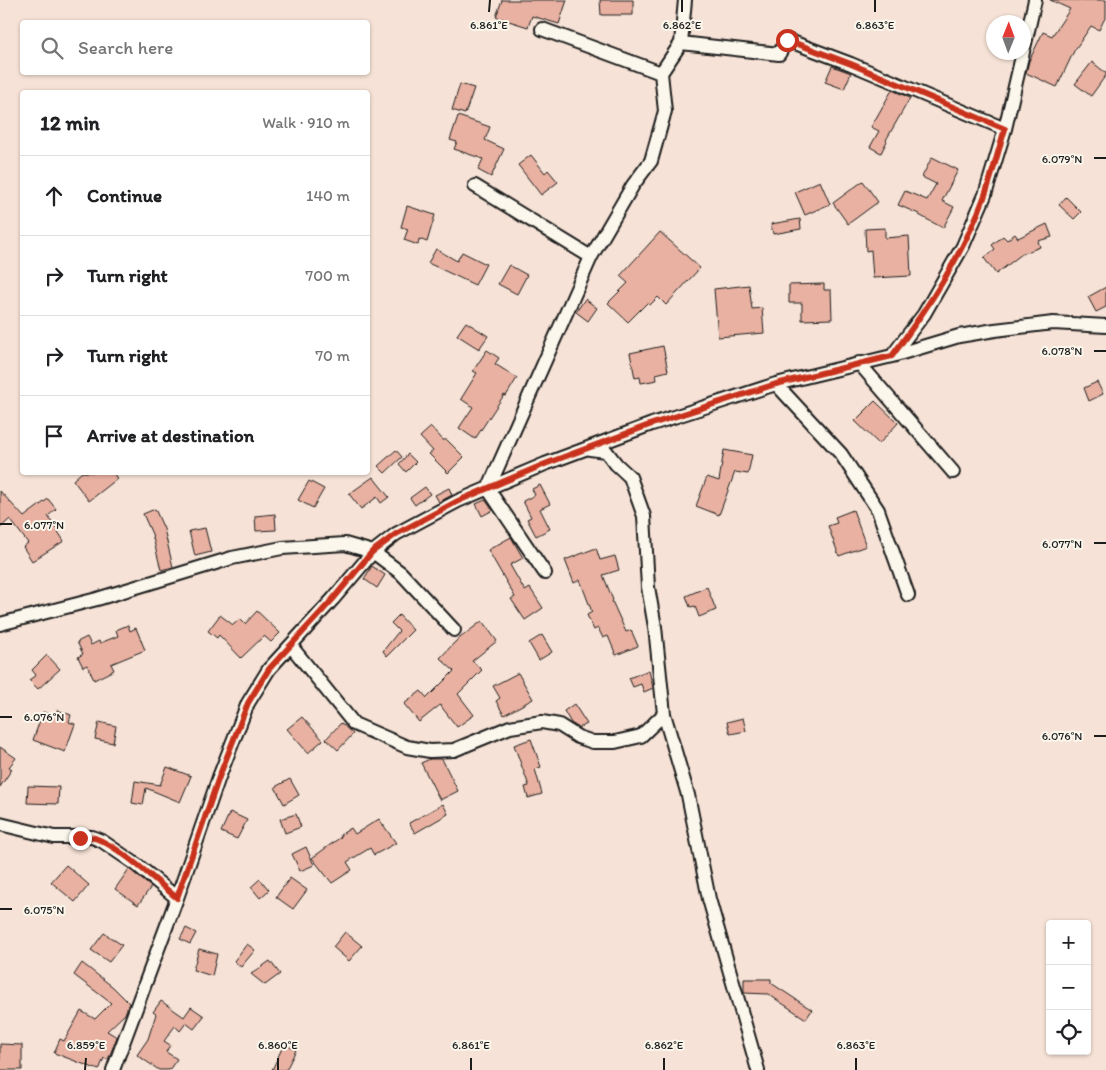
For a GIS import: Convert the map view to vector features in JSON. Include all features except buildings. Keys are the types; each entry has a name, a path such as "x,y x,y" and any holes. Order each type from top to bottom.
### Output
{"street":[{"path":"488,489 591,258 633,186 652,161 665,111 661,73 681,43 684,0"},
{"path":"1031,20 1036,0"},
{"path":"542,29 661,73"},
{"path":"681,43 779,54 787,40 851,64 1005,129"},
{"path":"892,356 924,314 963,246 985,195 1005,129 1021,60"},
{"path":"476,186 591,258"},
{"path":"113,1070 177,898 219,777 248,703 269,669 372,552 396,534 458,501 545,464 652,424 776,384 892,356 959,336 1053,323 1106,326"},
{"path":"859,363 953,472"},
{"path":"776,384 841,454 878,510 908,595"},
{"path":"588,449 606,451 630,477 644,516 648,587 664,714 688,795 709,899 758,1070"},
{"path":"488,489 545,573"},
{"path":"0,624 97,599 232,558 282,548 344,544 372,552 401,573 454,630"},
{"path":"291,646 354,724 407,746 430,751 454,750 510,727 542,722 559,725 578,737 593,742 615,742 641,736 664,714"},
{"path":"0,824 54,837 92,837 102,841 137,865 177,898"}],"route":[{"path":"80,838 92,837 102,841 137,865 177,898 219,777 248,703 269,669 333,599 372,552 396,534 458,501 545,464 652,424 776,384 892,356 924,314 963,246 985,195 1005,129 851,64 787,40"}]}
